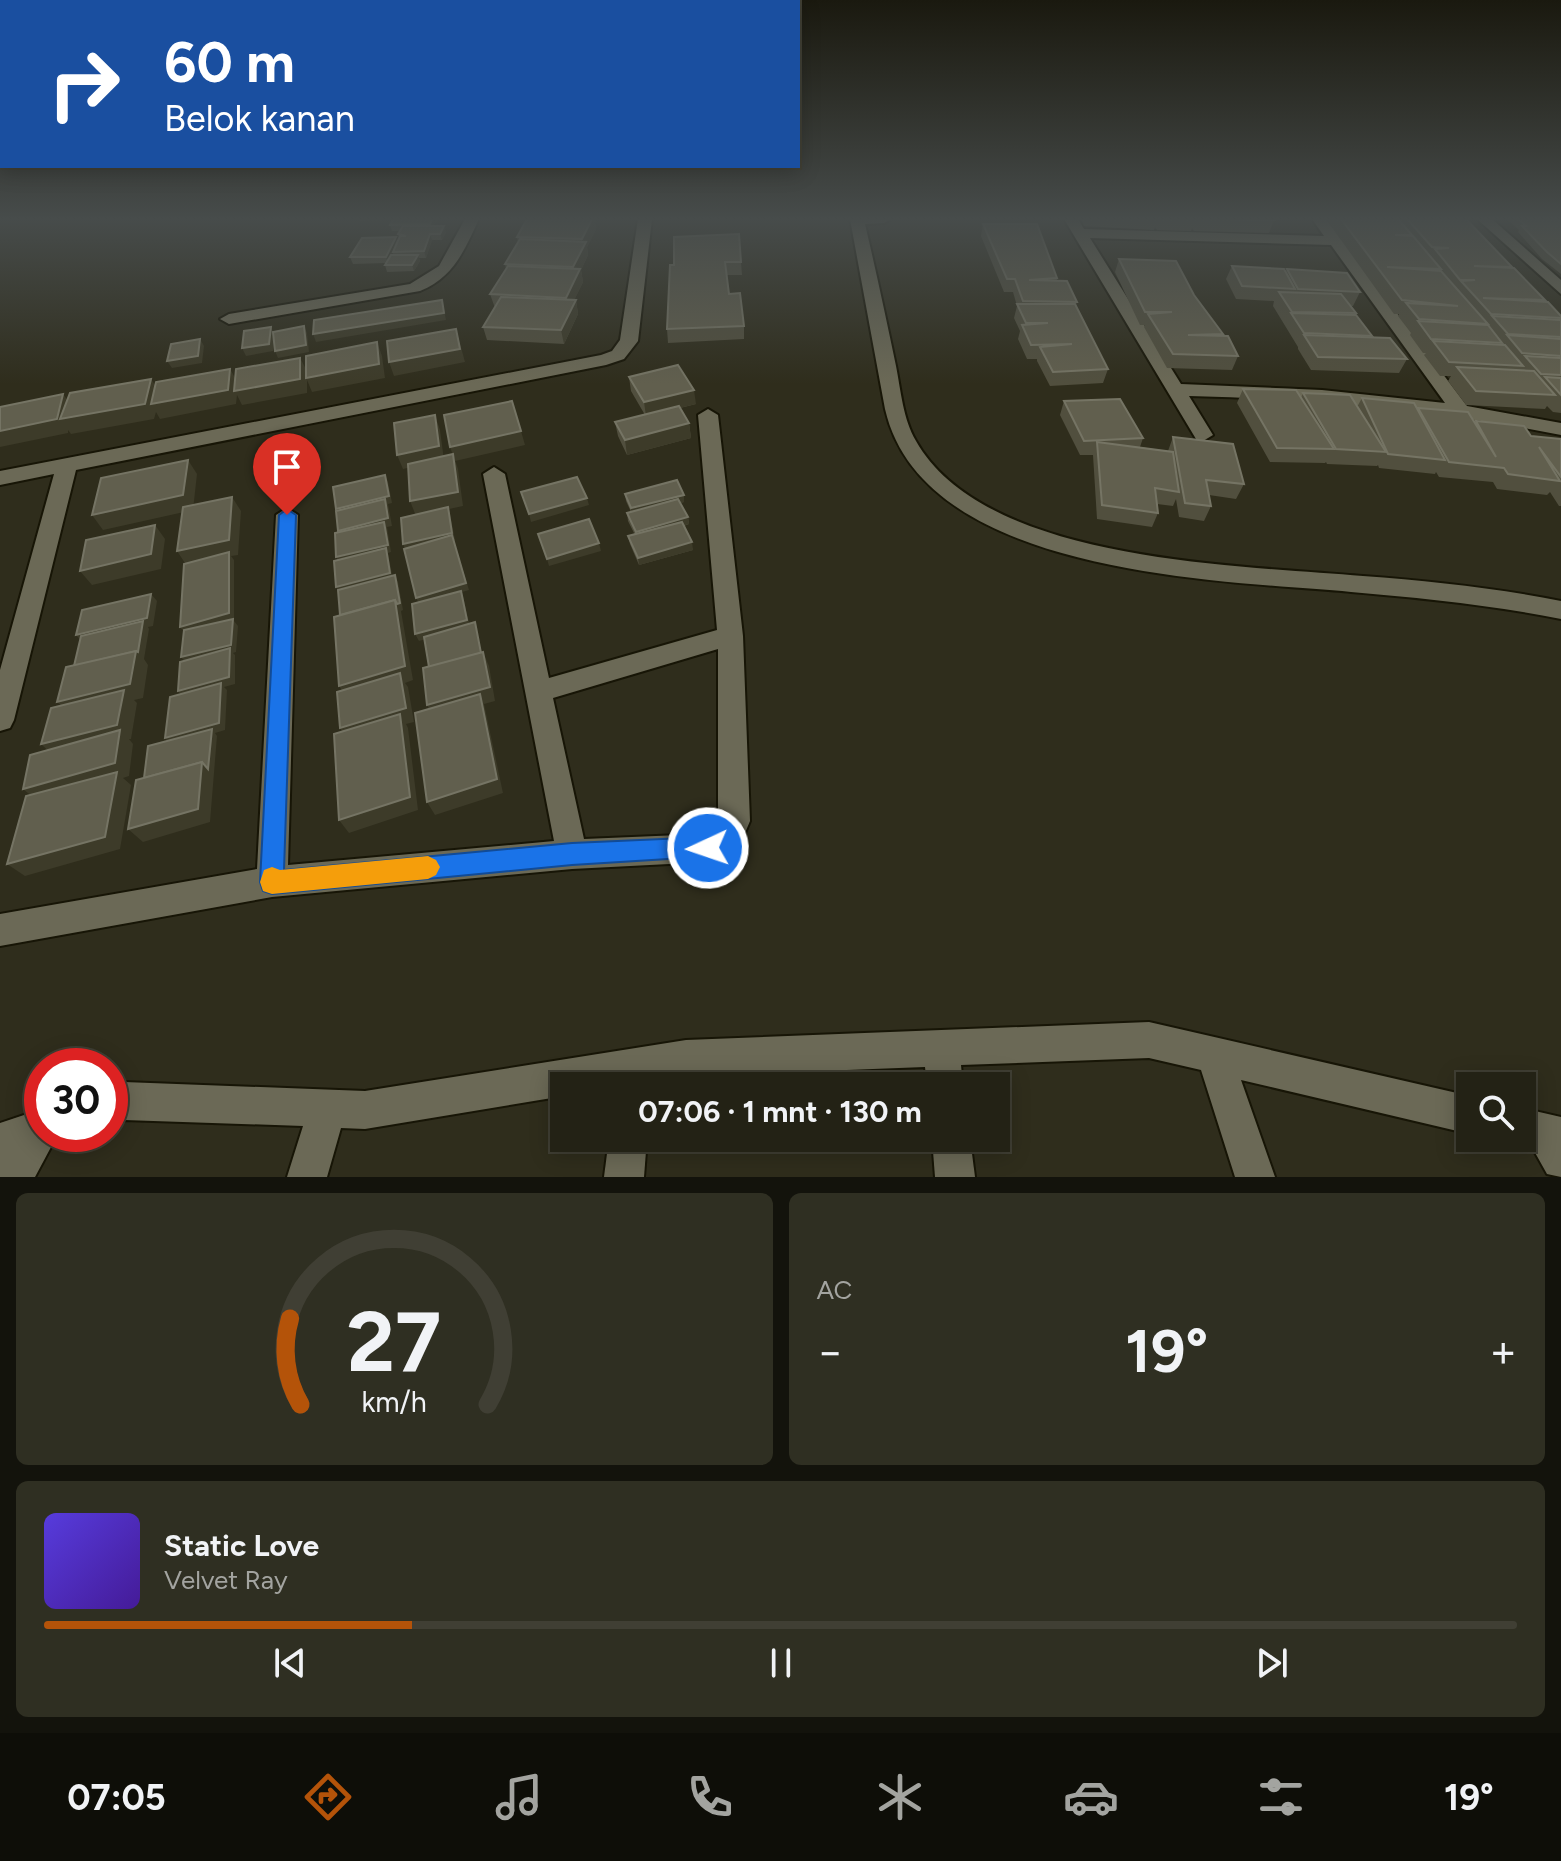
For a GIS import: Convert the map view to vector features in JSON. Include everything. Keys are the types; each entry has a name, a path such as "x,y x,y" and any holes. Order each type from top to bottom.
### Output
{"street":[{"path":"229,319 414,288 442,274"},
{"path":"0,478 606,360 618,355 629,341 638,274"},
{"path":"868,274 899,428 926,468 977,509 1017,530 1060,545 1178,567 1478,596 1561,610"},
{"path":"1105,274 1203,435"},
{"path":"1359,274 1459,408"},
{"path":"1544,274 1561,289"},
{"path":"1175,390 1352,395 1459,408 1561,429"},
{"path":"0,930 272,882 572,854 708,848 729,835 735,821 730,636 708,415"},
{"path":"0,720 67,465"},
{"path":"494,474 541,691 572,854"},
{"path":"272,882 287,515"},
{"path":"541,691 730,636"},
{"path":"645,1072 686,1058 1149,1040 1456,1112"},
{"path":"941,1048 944,1072"},
{"path":"1215,1056 1255,1177"},
{"path":"128,1101 365,1110 550,1087"},
{"path":"307,1177 328,1108"},
{"path":"0,1142 24,1134"},
{"path":"14,1177 28,1152"},
{"path":"624,1177 627,1152"},
{"path":"952,1152 955,1177"}],"building":[{"path":"503,274 578,274 566,298 490,294"},
{"path":"670,274 726,274 729,294 740,293 744,326 667,329"},
{"path":"1005,274 1055,274 1057,278 1029,280 1067,281 1077,302 1023,301 1015,279 1007,279"},
{"path":"1126,274 1183,274 1194,295 1223,334 1188,335 1228,336 1238,356 1173,354 1148,314 1172,312 1145,312"},
{"path":"1236,274 1287,274 1295,289 1242,286"},
{"path":"1290,274 1348,274 1360,292 1298,289"},
{"path":"1382,274 1444,274 1488,324 1419,319 1406,303 1458,306 1402,300"},
{"path":"1455,274 1520,274 1545,300 1483,298 1548,302 1561,318 1491,314 1461,281 1475,280 1460,280"},
{"path":"1279,292 1341,294 1356,313 1292,312"},
{"path":"501,297 576,300 561,330 483,327"},
{"path":"442,300 444,313 313,334 314,320"},
{"path":"1017,304 1075,304 1108,369 1053,372 1040,347 1072,344 1031,345 1022,325 1048,323 1026,323"},
{"path":"1291,313 1356,315 1372,336 1304,333"},
{"path":"1492,316 1561,320 1561,337 1508,334"},
{"path":"1418,321 1488,325 1502,343 1431,339"},
{"path":"304,326 306,345 275,351 273,332"},
{"path":"271,327 269,344 242,348 244,331"},
{"path":"456,329 460,349 389,362 387,341"},
{"path":"1304,335 1390,338 1407,359 1318,357"},
{"path":"1507,335 1561,339 1561,356 1522,353"},
{"path":"200,339 198,356 167,361 171,344"},
{"path":"1433,341 1505,345 1523,366 1449,362"},
{"path":"377,342 379,364 306,378 306,356"},
{"path":"1525,356 1561,358 1561,375 1541,374"},
{"path":"300,358 300,379 234,391 236,369"},
{"path":"678,365 694,390 644,402 629,377"},
{"path":"1457,367 1534,371 1555,395 1476,391"},
{"path":"230,369 228,390 151,404 156,382"},
{"path":"1545,377 1561,378 1561,395"},
{"path":"151,379 145,404 60,419 70,393"},
{"path":"1243,389 1296,390 1334,449 1277,448"},
{"path":"1303,393 1350,395 1386,452 1336,449"},
{"path":"63,394 57,419 0,431 0,407"},
{"path":"1362,398 1414,403 1445,460 1388,454"},
{"path":"1120,399 1143,438 1084,441 1064,401"},
{"path":"512,401 521,431 450,447 444,415"},
{"path":"679,406 689,423 625,440 615,422"},
{"path":"1418,408 1468,412 1496,457 1476,421 1524,426 1531,436 1561,439 1561,477 1539,447 1560,481 1508,474 1504,468 1449,462"},
{"path":"435,415 439,446 397,455 394,423"},
{"path":"1173,437 1233,444 1244,484 1206,480 1211,506 1185,503"},
{"path":"1097,442 1173,452 1179,492 1155,488 1158,513 1102,505"},
{"path":"453,454 458,492 410,501 408,464"},
{"path":"188,460 183,495 92,515 101,478"},
{"path":"385,475 389,496 336,509 333,487"},
{"path":"577,477 587,498 529,514 521,492"},
{"path":"677,480 684,495 631,508 625,494"},
{"path":"232,497 229,540 177,551 183,507"},
{"path":"385,499 388,518 338,531 336,511"},
{"path":"678,499 688,517 636,532 627,513"},
{"path":"448,507 452,533 403,544 401,518"},
{"path":"589,519 599,543 547,559 538,534"},
{"path":"384,522 388,545 336,557 335,533"},
{"path":"682,522 692,542 638,558 628,536"},
{"path":"155,525 151,554 80,571 86,540"},
{"path":"452,535 466,583 416,598 404,549"},
{"path":"386,548 390,573 336,587 334,561"},
{"path":"229,552 229,613 180,627 184,564"},
{"path":"395,575 400,603 397,604 395,600 340,615 338,590"},
{"path":"461,591 467,620 415,634 412,604"},
{"path":"151,594 147,618 76,635 82,610"},
{"path":"395,600 405,666 339,686 334,617"},
{"path":"233,619 231,645 181,657 184,630"},
{"path":"143,621 138,652 74,666 81,636"},
{"path":"475,622 481,653 429,667 424,637"},
{"path":"230,648 229,677 178,691 180,662"},
{"path":"136,651 130,684 57,702 66,667"},
{"path":"483,652 490,687 427,705 423,668"},
{"path":"400,673 406,708 340,728 337,692"},
{"path":"221,683 219,723 165,738 170,697"},
{"path":"124,690 117,725 41,744 51,708"},
{"path":"480,694 497,779 427,802 415,713"},
{"path":"400,714 410,797 339,820 334,734"},
{"path":"212,729 208,769 202,762 144,778 148,746"},
{"path":"120,730 115,763 23,789 30,755"},
{"path":"202,762 198,809 128,829 136,780"},
{"path":"117,772 105,837 7,864 26,796"}],"slow traffic":[{"path":"272,878 272,882 428,867"}],"route":[{"path":"287,515 272,882 572,854 708,848"}]}
